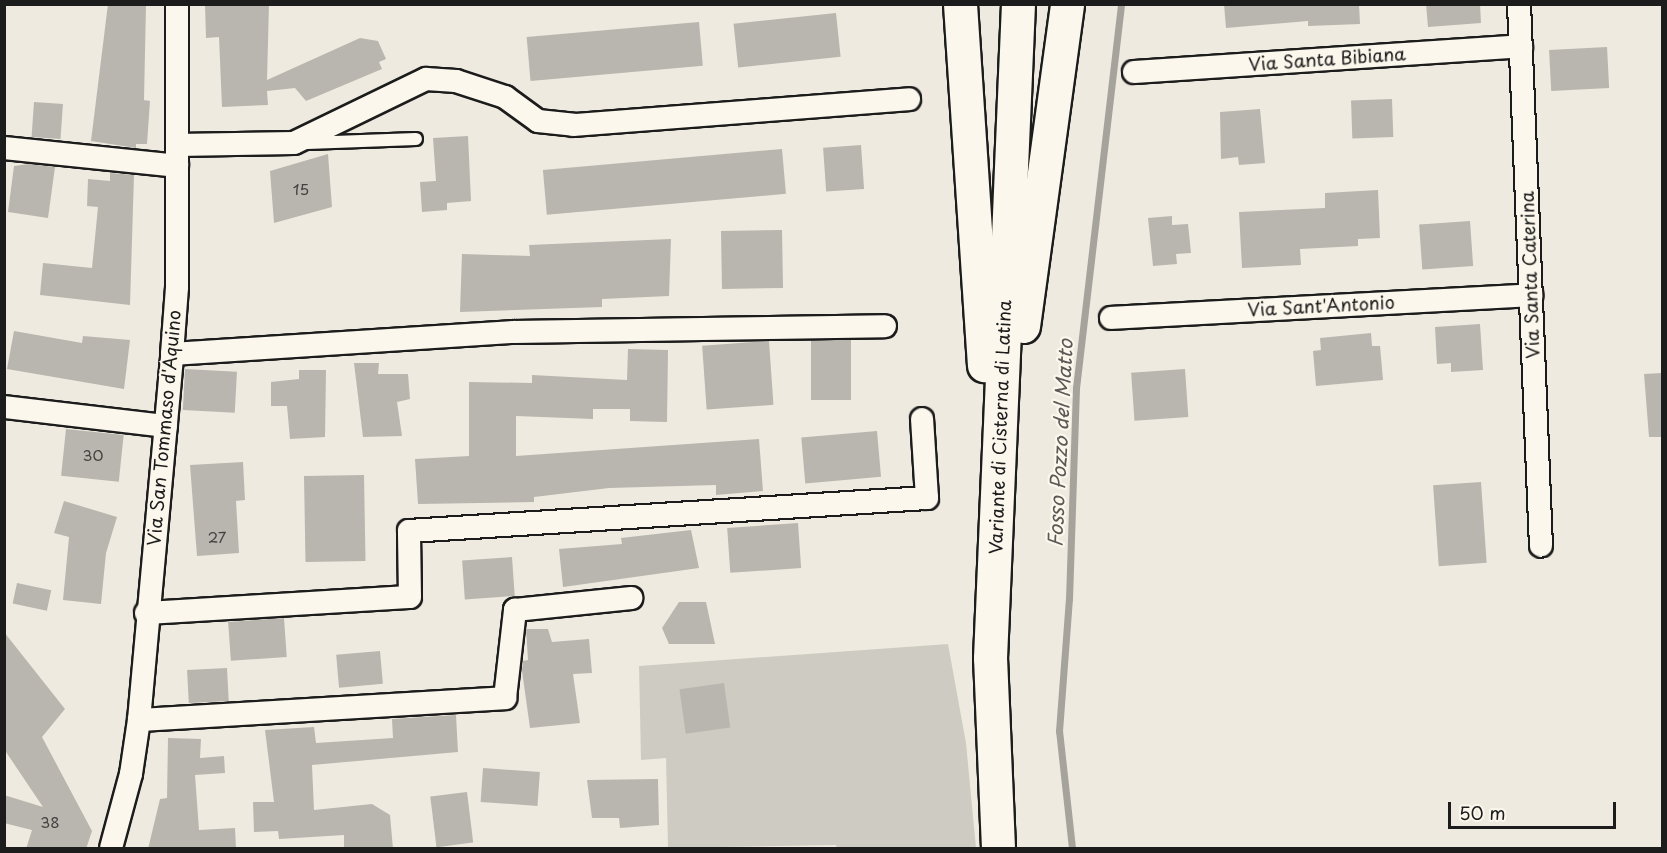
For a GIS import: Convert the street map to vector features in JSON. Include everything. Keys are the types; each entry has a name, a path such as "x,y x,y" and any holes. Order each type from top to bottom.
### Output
{"main road":[{"path":"960,4 996,512"},
{"name":"Variante di Cisterna di Latina","path":"998,849 990,658 1018,4"},
{"path":"996,512 1067,4"}],"street":[{"name":"Via San Tommaso d'Aquino","path":"111,849 131,774 139,720 146,613 172,354 177,155 177,4"},
{"name":"Via Santa Caterina","path":"1519,4 1541,546"},
{"name":"Via Santa Bibiana","path":"1134,72 1521,46"},
{"path":"4,148 177,155 294,143 426,80 456,81 505,97 538,121 574,125 909,99"},
{"name":"Via Sant'Antonio","path":"1111,318 1531,295"},
{"path":"172,354 514,332 885,326"},
{"path":"4,406 166,426"},
{"path":"146,613 410,597 409,531 927,498 922,419"},
{"path":"139,720 506,698 515,610 631,598"}],"lane":[{"path":"294,143 417,139"}],"shaded area":[{"path":"948,644 966,743 976,848 837,848 836,845 668,848 666,758 641,760 639,666"}],"building":[{"path":"108,4 146,4 144,100 150,101 147,144 136,144 136,148 91,141"},
{"path":"205,4 269,4 267,80 360,38 378,41 386,59 379,62 382,69 306,101 295,88 267,91 268,105 222,107 219,37 206,38"},
{"path":"1224,4 1359,4 1360,24 1308,26 1308,21 1226,28"},
{"path":"1426,4 1480,4 1481,23 1428,27"},
{"path":"836,13 841,57 738,68 734,24"},
{"path":"699,22 703,66 530,81 527,37"},
{"path":"1607,47 1609,88 1551,91 1549,50"},
{"path":"1392,99 1393,137 1352,138 1351,100"},
{"path":"34,102 63,104 60,139 32,137"},
{"path":"1260,109 1265,163 1239,165 1238,157 1221,159 1220,112"},
{"path":"468,136 471,201 447,203 447,210 422,212 420,182 436,181 433,138"},
{"path":"861,145 864,189 826,192 823,148"},
{"path":"782,149 786,194 547,215 543,170"},
{"path":"328,154 332,207 274,223 270,171"},
{"path":"29,164 55,167 48,218 8,212 14,166"},
{"path":"110,173 134,175 130,305 40,295 43,263 92,268 98,207 87,206 88,179 110,181"},
{"path":"1378,190 1380,238 1358,239 1358,246 1300,249 1301,265 1242,268 1239,212 1325,208 1325,193"},
{"path":"1172,216 1172,225 1188,224 1191,253 1176,254 1177,264 1153,266 1148,218"},
{"path":"1470,221 1473,266 1422,269 1419,225"},
{"path":"782,230 783,288 722,289 721,231"},
{"path":"671,239 669,296 602,299 602,307 460,312 462,254 530,256 529,245"},
{"path":"1480,324 1483,370 1451,372 1451,363 1437,364 1435,327"},
{"path":"14,331 82,343 83,336 130,340 124,389 7,369"},
{"path":"1371,333 1372,346 1380,346 1383,380 1316,386 1313,351 1321,350 1320,338"},
{"path":"811,340 851,340 851,400 811,400"},
{"path":"769,341 773,405 707,410 702,346"},
{"path":"628,349 668,350 667,422 630,421 630,409 593,409 593,419 516,416 516,456 759,439 763,491 716,495 716,485 609,488 534,497 534,502 418,504 415,459 469,456 469,382 532,383 532,375 627,380"},
{"path":"354,363 379,363 378,374 408,374 410,399 397,402 402,436 363,437"},
{"path":"185,369 237,372 235,413 183,410"},
{"path":"1185,369 1188,417 1134,421 1131,373"},
{"path":"299,370 326,370 325,437 290,439 287,406 271,406 271,382 299,379"},
{"path":"1662,373 1662,437 1649,437 1644,374"},
{"path":"66,429 124,435 119,482 61,476"},
{"path":"877,431 881,477 805,483 801,438"},
{"path":"243,462 245,500 236,501 239,553 197,556 190,465"},
{"path":"364,475 366,561 306,562 304,476"},
{"path":"1481,482 1487,563 1439,566 1433,485"},
{"path":"64,501 117,517 106,553 101,604 63,600 69,537 54,533"},
{"path":"798,523 801,568 730,573 727,528"},
{"path":"691,530 699,568 563,587 559,549 622,544 621,538"},
{"path":"512,557 515,596 465,599 462,560"},
{"path":"17,583 51,590 47,611 13,604"},
{"path":"679,602 706,602 715,644 669,644 662,628"},
{"path":"284,618 287,657 231,661 228,622"},
{"path":"526,629 548,629 552,642 589,639 592,673 573,674 580,723 530,728 522,671 523,661 528,660"},
{"path":"4,632 65,709 42,737 92,831 86,849 26,849 32,830 4,823 4,795 43,807 4,749"},
{"path":"380,651 383,684 339,688 336,655"},
{"path":"227,668 229,701 189,703 187,670"},
{"path":"724,683 730,728 686,734 679,689"},
{"path":"456,715 458,752 312,765 314,810 372,804 390,815 393,849 344,849 344,835 279,839 278,831 254,832 253,802 274,802 265,730 314,727 316,743 393,738 392,719"},
{"path":"168,738 201,739 200,758 224,756 225,773 195,775 199,830 235,828 236,849 148,849 160,799 167,798"},
{"path":"483,768 540,772 537,806 481,802"},
{"path":"658,779 659,825 620,828 619,818 592,818 587,780"},
{"path":"467,792 473,843 436,847 430,797"}],"waterway":[{"name":"Fosso Pozzo del Matto","path":"1072,848 1059,731 1069,599 1076,388 1121,4"}]}
